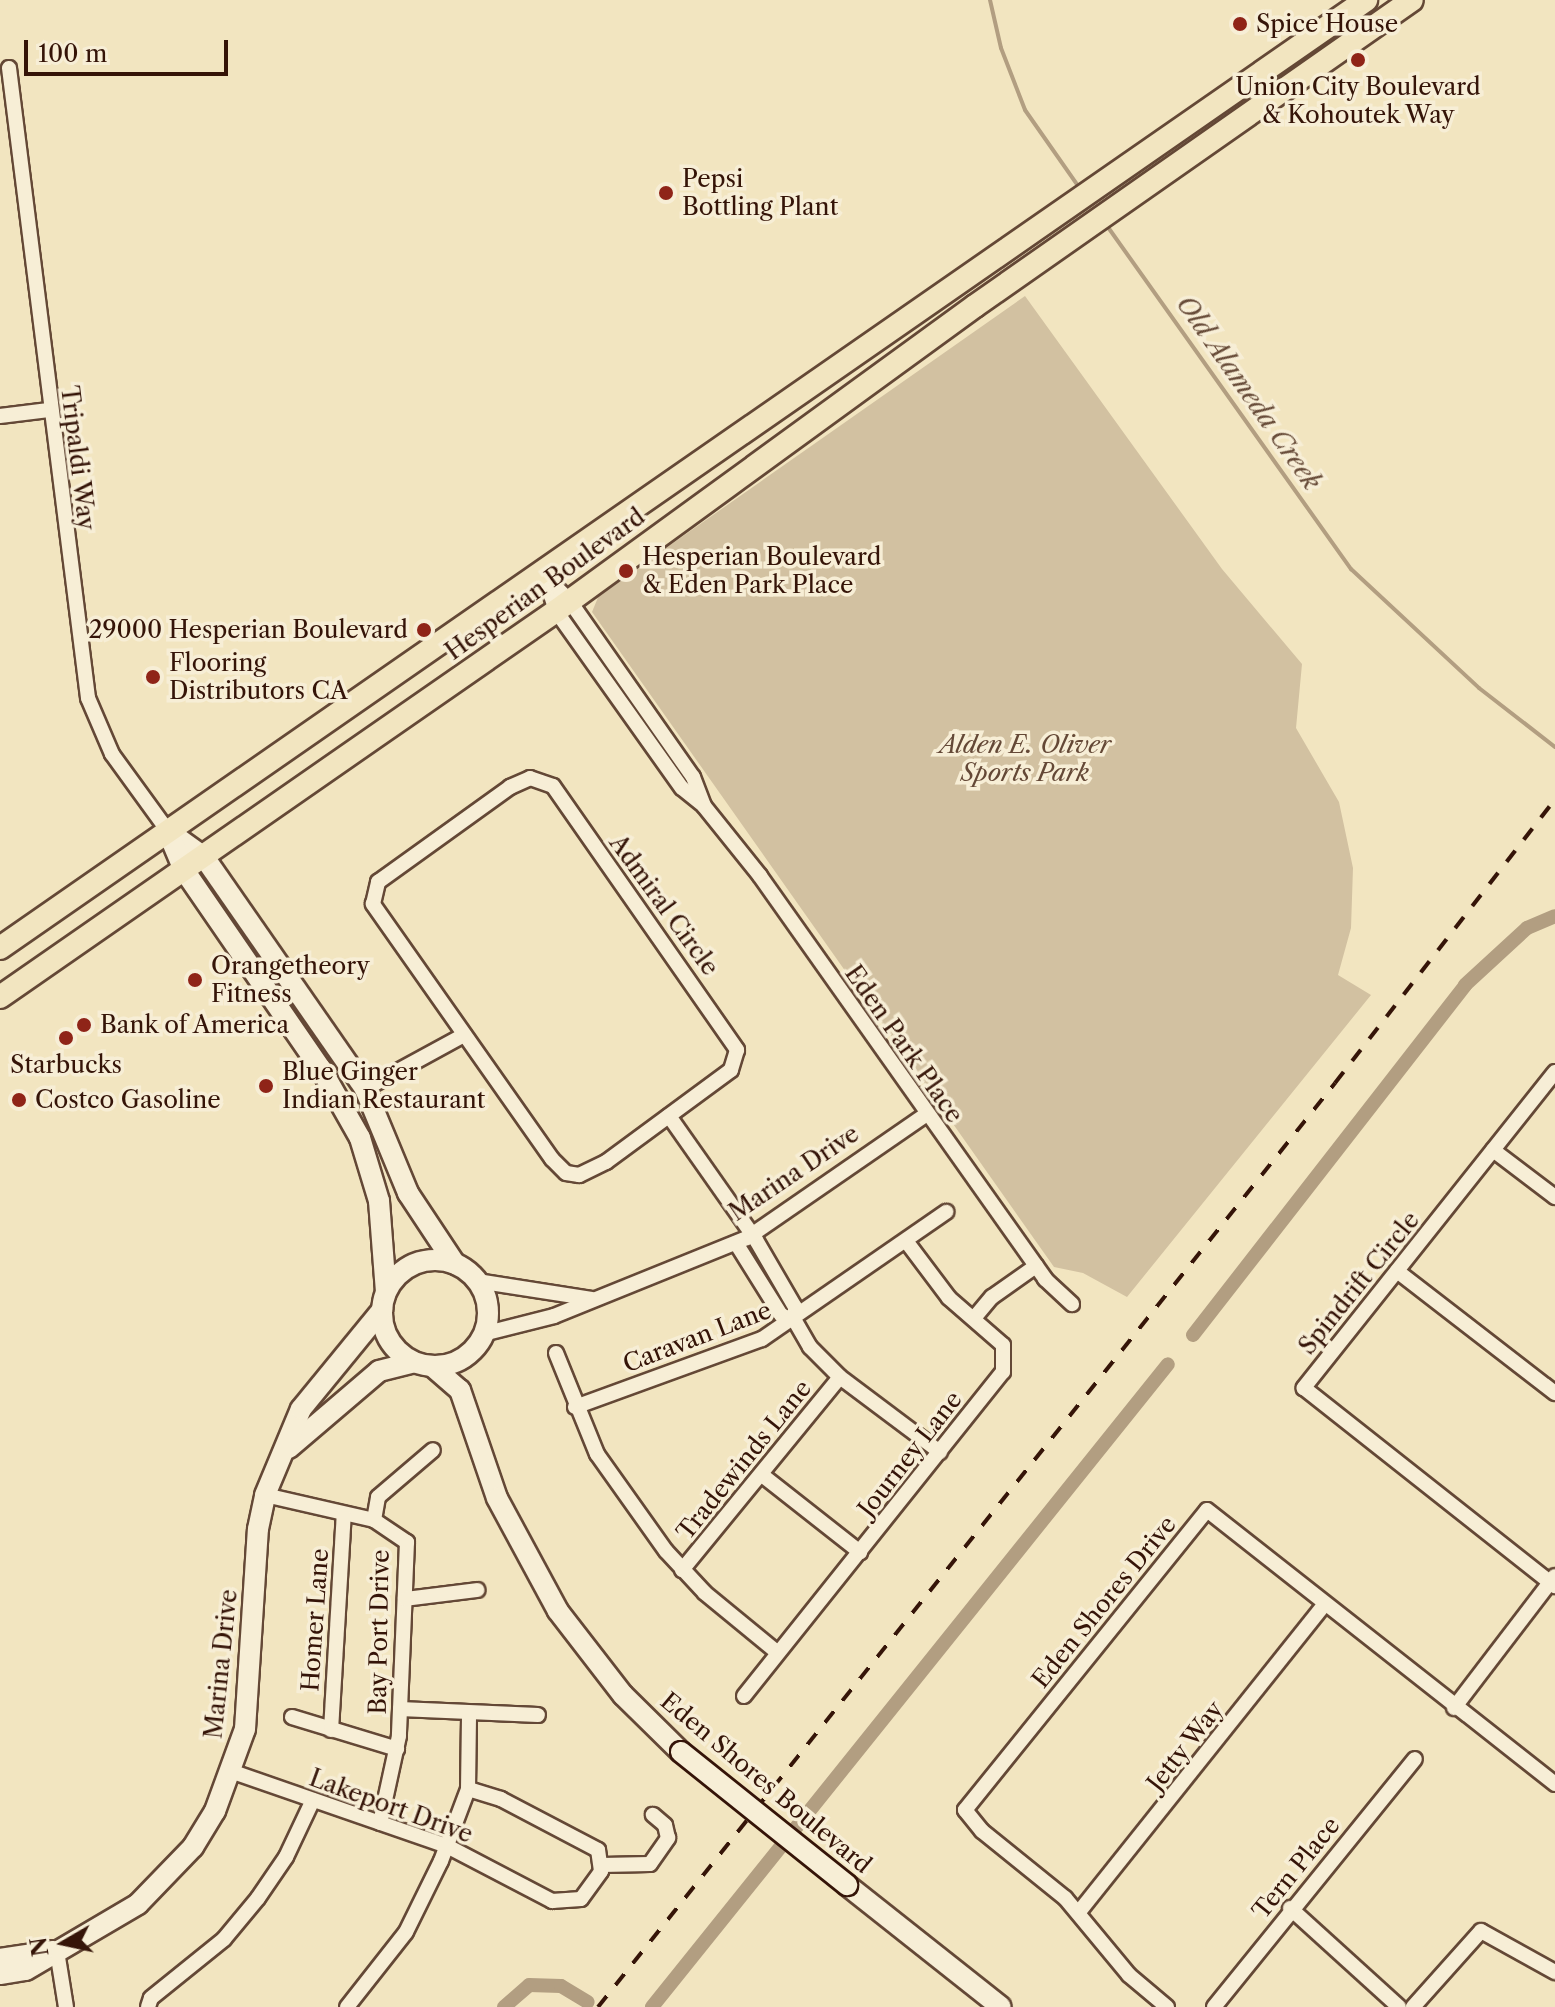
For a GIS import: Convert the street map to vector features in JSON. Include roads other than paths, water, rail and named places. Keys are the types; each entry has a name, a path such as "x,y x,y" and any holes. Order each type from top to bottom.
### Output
{"main road":[{"name":"Hesperian Boulevard","path":"0,997 562,606 1039,261 1412,0"},
{"name":"Hesperian Boulevard","path":"0,948 544,574 1359,2"},
{"path":"709,499 728,475 730,464 723,447"}],"street":[{"path":"1359,2 1377,22"},
{"name":"Tripaldi Way","path":"9,68 49,410 88,698 112,754 168,831"},
{"path":"0,416 49,410"},
{"name":"Eden Park Place","path":"544,574 682,788 704,806 760,876 925,1115 1036,1266 1072,1304"},
{"name":"Admiral Circle","path":"540,779 553,786 737,1050 731,1070 669,1116 597,1168 569,1174 552,1159 381,920 373,904 374,890 510,787 540,779"},
{"path":"168,831 204,857 365,1089 413,1203 455,1264 477,1281 597,1299"},
{"path":"168,831 184,870 343,1103 373,1171 390,1341 460,1390 487,1307 477,1281"},
{"path":"343,1103 464,1035"},
{"name":"Spindrift Circle","path":"1553,1582 1304,1388 1555,1072"},
{"name":"Marina Drive","path":"478,1342 597,1299 752,1235 925,1115"},
{"path":"669,1116 752,1235 795,1307 795,1321 810,1347 840,1377 940,1452"},
{"path":"1493,1150 1555,1197"},
{"name":"Caravan Lane","path":"575,1407 762,1339 795,1321 946,1212"},
{"name":"Journey Lane","path":"744,1696 1003,1372 1003,1345 975,1317 949,1298 906,1241"},
{"path":"736,1243 781,1315 795,1321"},
{"path":"384,1301 411,1266 437,1260 455,1264"},
{"path":"975,1317 992,1297 1036,1266"},
{"path":"1397,1271 1555,1393"},
{"name":"Marina Drive","path":"0,1974 26,1970 99,1930 167,1878 200,1835 233,1772 245,1729 258,1529 265,1495 301,1409 384,1301"},
{"path":"423,1364 459,1361 478,1342"},
{"path":"556,1353 575,1407 597,1454 682,1570 778,1653"},
{"name":"Marina Drive","path":"285,1451 379,1371 423,1364"},
{"name":"Tradewinds Lane","path":"682,1570 840,1377"},
{"name":"Eden Shores Boulevard","path":"460,1390 497,1498 558,1611 623,1695 681,1752 1001,2007"},
{"path":"374,1520 378,1497 433,1450"},
{"path":"762,1475 860,1552"},
{"name":"Bay Port Drive","path":"265,1495 374,1520 407,1542 397,1749 380,1823"},
{"name":"Eden Shores Drive","path":"1167,2007 1129,1975 1079,1912 965,1810 1207,1510 1323,1606 1555,1784"},
{"name":"Homer Lane","path":"331,1730 344,1514"},
{"path":"1454,1708 1553,1582"},
{"path":"405,1599 477,1590"},
{"name":"Jetty Way","path":"1079,1912 1323,1606"},
{"path":"400,1709 538,1715"},
{"path":"347,2007 406,1932 447,1846 468,1789 469,1713"},
{"name":"Homer Lane","path":"292,1717 397,1749"},
{"name":"Tern Place","path":"1214,2007 1290,1908 1415,1759"},
{"name":"Lakeport Drive","path":"233,1772 447,1846 560,1904 581,1899 602,1865 598,1850 576,1836 468,1789"},
{"path":"148,2007 151,1998 224,1939 258,1898 286,1857 313,1800"},
{"path":"602,1865 650,1864 668,1838 665,1825 653,1815"},
{"path":"1290,1908 1399,2007"},
{"path":"1413,2007 1481,1931 1555,1972"},
{"path":"57,1951 66,2007"},
{"name":"Marina Drive","path":"0,1959 57,1951"}],"waterway":[{"name":"Old Alameda Creek","path":"990,0 1001,48 1025,110 1081,190"},
{"name":"Old Alameda Creek","path":"1105,223 1351,569 1479,688 1555,747"},
{"path":"1193,1335 1465,985 1527,928 1555,916"},
{"path":"652,2007 1168,1364"},
{"path":"504,2007 529,1985 561,1986 588,2002"}],"railway":[{"path":"598,2007 1335,1083 1555,799"}],"place":[{"name":"Spice House","path":"1240,24"},
{"name":"Union City Boulevard & Kohoutek Way","path":"1358,60"},
{"name":"Pepsi Bottling Plant","path":"666,193"},
{"name":"Hesperian Boulevard & Eden Park Place","path":"626,571"},
{"name":"29000 Hesperian Boulevard","path":"424,630"},
{"name":"Flooring Distributors CA","path":"153,677"},
{"name":"Orangetheory Fitness","path":"195,980"},
{"name":"Bank of America","path":"84,1025"},
{"name":"Starbucks","path":"66,1038"},
{"name":"Blue Ginger Indian Restaurant","path":"266,1086"},
{"name":"Costco Gasoline","path":"19,1100"}],"park label":[{"name":"Alden E. Oliver Sports Park","path":"1025,759"}]}
